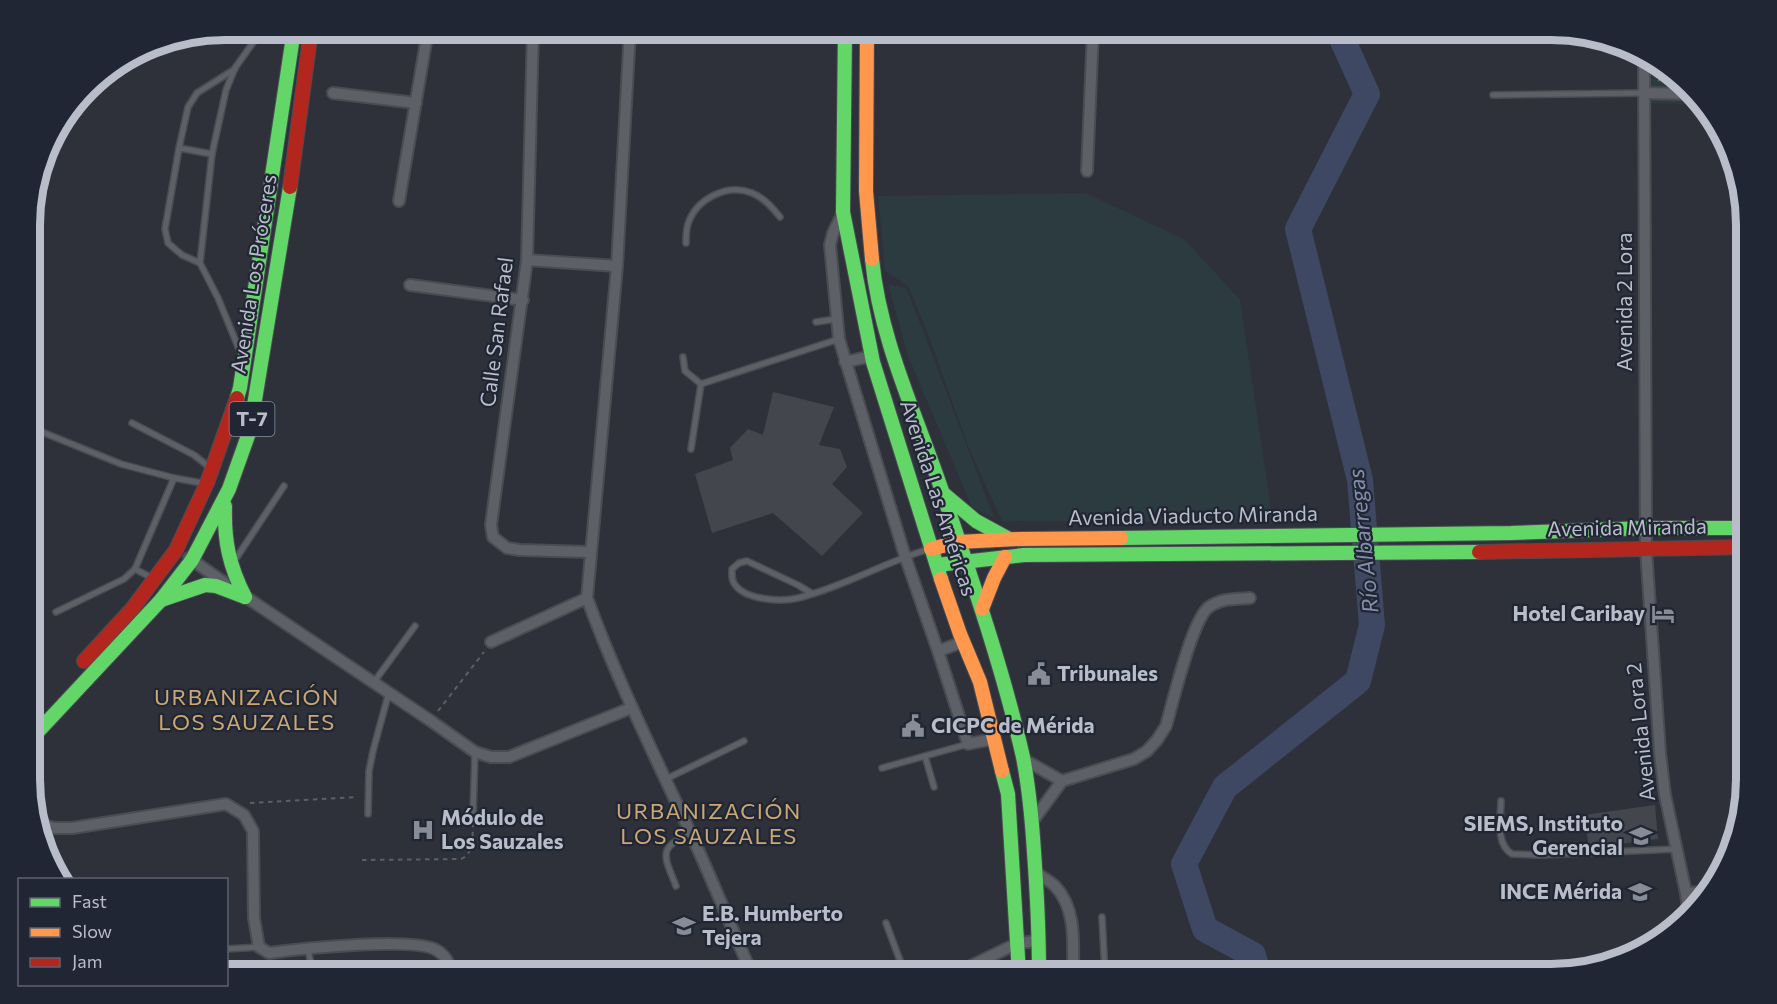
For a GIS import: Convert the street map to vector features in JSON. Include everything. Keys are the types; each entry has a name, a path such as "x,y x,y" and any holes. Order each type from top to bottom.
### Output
{"main road":[{"name":"Avenida Los Próceres","path":"78,667 132,609 176,550 207,483 240,388 293,40"},
{"name":"Avenida Los Próceres","path":"40,729 161,600 192,560 225,499 250,429 288,203 310,40"},
{"name":"Avenida Las Américas","path":"845,40 843,212 872,356 931,549 963,642 980,682 1008,794 1019,963"},
{"name":"Avenida Las Américas","path":"867,40 866,191 874,276 892,354 943,493 990,633 1023,759 1032,822 1039,963"},
{"path":"943,493 975,521 1015,540"},
{"name":"T-7","path":"225,499 223,533 231,567 245,597"},
{"name":"Avenida Miranda","path":"1511,533 1646,528 1736,528"},
{"name":"Avenida Viaducto Miranda","path":"1015,540 1511,533"},
{"path":"931,549 958,542 1015,540"},
{"name":"Avenida Miranda","path":"1509,552 1736,547"},
{"name":"Avenida Viaducto Miranda","path":"1005,557 1024,555 1509,552"},
{"path":"938,566 1005,557"},
{"path":"982,609 1005,557"},
{"path":"161,600 205,585 216,586 245,597"}],"street":[{"path":"399,201 426,40"},
{"name":"Calle San Rafael","path":"533,40 527,260 491,525 494,537 507,548 590,552"},
{"path":"629,40 617,266 587,598 600,636 631,708 690,833 747,964"},
{"path":"1087,171 1093,40"},
{"name":"Avenida 2 Lora","path":"1644,65 1646,549"},
{"path":"333,93 416,103"},
{"path":"1643,93 1682,94"},
{"path":"843,212 830,245 838,339 905,556 968,744 993,739"},
{"path":"527,260 617,266"},
{"path":"410,285 523,300"},
{"path":"845,362 872,356"},
{"name":"Avenida Lora 2","path":"1646,549 1660,753 1665,795 1687,903"},
{"path":"176,550 475,752 491,757 509,757 631,708"},
{"path":"491,642 587,598"},
{"path":"1032,822 1062,782 1134,759 1158,740 1166,726 1195,627 1207,608 1221,601 1250,598"},
{"path":"938,651 963,642"},
{"path":"1023,759 1062,782"},
{"path":"47,826 72,828 226,804 244,815 253,831 254,918 259,947 269,953 308,948 423,945 437,950 447,959 449,964"},
{"path":"1035,873 1054,885 1065,899 1071,917 1073,963"},
{"path":"1686,893 1697,892"},
{"path":"977,963 1018,943 1038,941"}],"lane":[{"path":"244,364 218,298 200,263 212,154 226,90 235,68 254,40"},
{"path":"200,263 182,255 168,243 165,229 179,148 188,107 197,93 235,68"},
{"path":"1493,95 1643,93"},
{"path":"179,148 212,154"},
{"path":"686,243 687,226 699,205 725,191 734,189 750,192 765,200 780,217"},
{"path":"816,322 836,319"},
{"path":"701,384 838,339"},
{"path":"683,357 685,371 701,384"},
{"path":"691,449 701,384"},
{"path":"132,423 194,455 212,469"},
{"path":"40,431 121,464 174,478 207,483"},
{"path":"56,612 124,579 135,569 174,478"},
{"path":"231,567 284,486"},
{"path":"811,593 747,561 732,568 732,579 736,587 746,593 763,598 797,598 871,572 905,556 931,549"},
{"path":"135,569 155,580"},
{"path":"374,682 415,626"},
{"path":"368,814 369,771 389,693"},
{"path":"664,779 744,741"},
{"path":"882,768 968,744"},
{"path":"473,814 475,752"},
{"path":"925,756 934,786"},
{"path":"1501,801 1502,843 1512,854 1539,855 1677,849"},
{"path":"676,886 665,857 667,848 690,833"},
{"path":"1102,918 1104,963"},
{"path":"886,923 901,963"},
{"path":"228,949 259,947"},
{"path":"308,948 311,964"}],"path":[{"path":"431,721 491,642"},
{"path":"250,803 368,796"},
{"path":"362,860 461,859 468,856 471,850 473,814"}],"shaded area":[{"path":"1648,68 1674,86 1692,105 1647,103"},
{"path":"1085,193 1184,239 1240,300 1273,523 1002,521 968,446 928,334 908,286 885,271 878,196"},
{"path":"888,284 906,288 994,518 972,507 908,356"}],"building":[{"path":"773,392 834,407 819,445 840,449 847,467 832,484 863,513 822,556 773,513 712,533 695,474 733,460 730,448 748,429 763,435"},
{"path":"1655,805 1658,839 1589,848 1584,815"}],"waterway":[{"name":"Río Albarregas","path":"1255,963 1253,955 1205,929 1184,864 1225,787 1358,681 1372,625 1360,480 1298,229 1367,94 1343,40"}],"traffic: fast":[{"path":"237,398 292,40"},
{"path":"845,40 843,212 873,362 941,579"},
{"path":"40,729 161,600 192,560 229,489 250,430 290,187"},
{"path":"872,259 876,290 891,350 934,467 976,594 997,659 1023,757 1033,840 1039,963"},
{"path":"944,494 976,521 1009,539"},
{"path":"225,506 225,530 229,553 245,597"},
{"path":"1121,538 1736,528"},
{"path":"937,565 1024,555 1479,552"},
{"path":"161,600 205,585 216,586 245,597"},
{"path":"1002,771 1008,794 1018,963"}],"traffic: slow":[{"path":"867,40 866,191 872,259"},
{"path":"931,549 958,542 1121,538"},
{"path":"982,609 1005,557"},
{"path":"941,579 980,682 1002,771"}],"traffic: jam":[{"path":"290,187 310,40"},
{"path":"84,661 132,609 176,550 207,483 237,398"},
{"path":"1479,552 1736,547"}],"place":[{"name":"Hotel Caribay","path":"1663,614"},
{"name":"Tribunales","path":"1039,674"},
{"name":"CICPC de Mérida","path":"913,726"},
{"name":"Módulo de Los Sauzales","path":"423,830"},
{"name":"SIEMS, Instituto Gerencial","path":"1641,836"},
{"name":"INCE Mérida","path":"1640,892"},
{"name":"E.B. Humberto Tejera","path":"684,926"}],"district":[{"name":"URBANIZACIÓN LOS SAUZALES","path":"247,710"},
{"name":"URBANIZACIÓN LOS SAUZALES","path":"709,824"}]}
